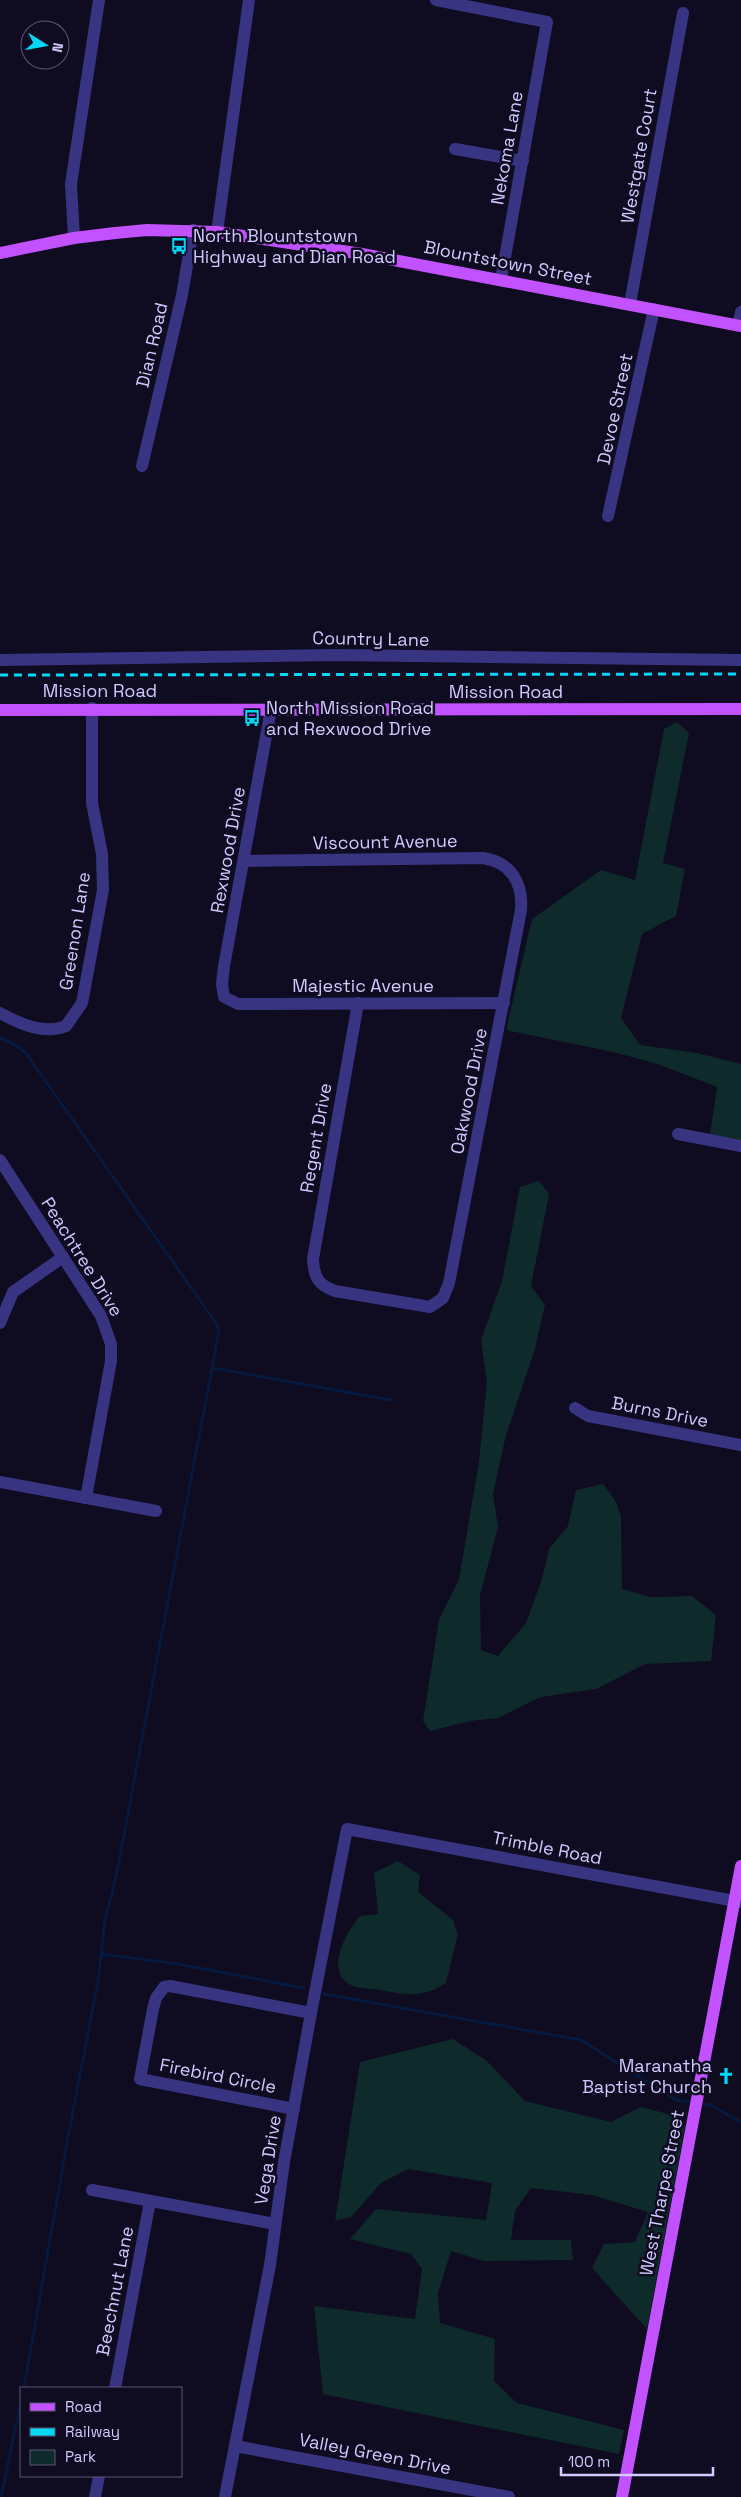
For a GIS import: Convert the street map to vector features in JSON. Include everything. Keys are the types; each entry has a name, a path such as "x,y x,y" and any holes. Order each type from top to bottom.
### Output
{"main road":[{"name":"Blountstown Street","path":"0,253 74,238 147,230 217,232 362,254 739,326"},
{"name":"Mission Road","path":"0,710 92,708 741,709"},
{"name":"West Tharpe Street","path":"622,2497 738,1901 741,1866"}],"street":[{"path":"74,238 71,184 99,0"},
{"path":"217,232 249,0"},
{"name":"Nekoma Lane","path":"436,0 548,22 501,280"},
{"name":"Westgate Court","path":"630,304 683,13"},
{"path":"455,150 523,161"},
{"name":"Dian Road","path":"142,466 182,295 193,230"},
{"name":"Devoe Street","path":"608,516 654,309"},
{"path":"739,326 741,312"},
{"name":"Country Lane","path":"0,660 336,655 741,660"},
{"name":"Greenon Lane","path":"0,1013 21,1022 49,1030 66,1026 82,1003 103,890 102,854 92,802 92,708"},
{"name":"Rexwood Drive","path":"224,997 222,984 224,966 272,709"},
{"name":"Viscount Avenue","path":"243,861 484,858 502,864 517,881"},
{"name":"Oakwood Drive","path":"316,1278 320,1285 335,1291 424,1307 437,1304 443,1298 449,1283 521,910 522,891 517,881"},
{"name":"Majestic Avenue","path":"224,997 238,1004 504,1003"},
{"name":"Regent Drive","path":"316,1278 312,1259 358,1003"},
{"path":"678,1134 741,1146"},
{"name":"Peachtree Drive","path":"0,1160 101,1316 111,1344 111,1361 86,1498"},
{"path":"0,1323 13,1292 63,1257"},
{"name":"Burns Drive","path":"575,1408 588,1416 741,1445"},
{"path":"0,1482 156,1511"},
{"name":"Trimble Road","path":"347,1828 738,1901"},
{"name":"Vega Drive","path":"225,2497 270,2265 294,2109 347,1828"},
{"name":"Firebird Circle","path":"294,2109 140,2079 153,2009 156,1998 164,1987 170,1986 311,2013"},
{"path":"92,2190 275,2224"},
{"name":"Beechnut Lane","path":"115,2387 150,2200"},
{"name":"Valley Green Drive","path":"235,2446 509,2497"},
{"path":"95,2497 99,2477"}],"green space":[{"path":"677,722 689,733 663,863 685,869 676,916 642,934 621,1018 640,1045 697,1053 741,1064 741,1140 710,1135 717,1087 658,1064 613,1052 506,1030 532,919 601,870 635,880 664,729"},
{"path":"539,1181 549,1194 531,1286 545,1305 535,1349 506,1435 493,1494 498,1527 480,1595 481,1650 498,1656 526,1623 542,1579 549,1549 568,1526 576,1490 603,1484 615,1500 621,1516 622,1589 650,1597 692,1596 716,1615 711,1661 645,1664 596,1689 541,1697 498,1718 470,1721 430,1731 423,1721 439,1620 459,1579 479,1462 487,1382 481,1340 502,1281 520,1187"},
{"path":"398,1861 420,1875 418,1892 453,1920 458,1934 446,1983 438,1988 422,1993 406,1994 356,1987 349,1984 342,1977 339,1969 341,1950 349,1931 360,1916 378,1914 374,1873"},
{"path":"453,2039 487,2061 525,2101 611,2122 641,2107 672,2115 685,2126 647,2329 592,2268 604,2244 635,2242 648,2212 592,2195 531,2188 515,2211 511,2240 571,2240 573,2260 484,2261 451,2251 438,2293 440,2323 495,2339 494,2381 517,2403 624,2430 619,2454 323,2394 314,2306 415,2319 422,2269 411,2254 350,2239 376,2209 486,2220 492,2183 408,2169 381,2183 351,2217 335,2221 360,2062"}],"waterway":[{"path":"0,1038 12,1043 25,1052 216,1323 219,1331 116,1877 105,1921 98,1982 68,2137 24,2387"},
{"path":"213,1368 391,1400"},
{"path":"101,1954 178,1964 304,1988"},
{"path":"324,1994 581,2040 676,2100 690,2102"},
{"path":"704,2104 710,2105 741,2122"},
{"path":"1,2497 20,2406"}],"railway":[{"path":"0,675 741,674"}],"place":[{"name":"North Blountstown Highway and Dian Road","path":"179,246"},
{"name":"North Mission Road and Rexwood Drive","path":"252,718"},
{"name":"Maranatha Baptist Church","path":"726,2076"}]}
